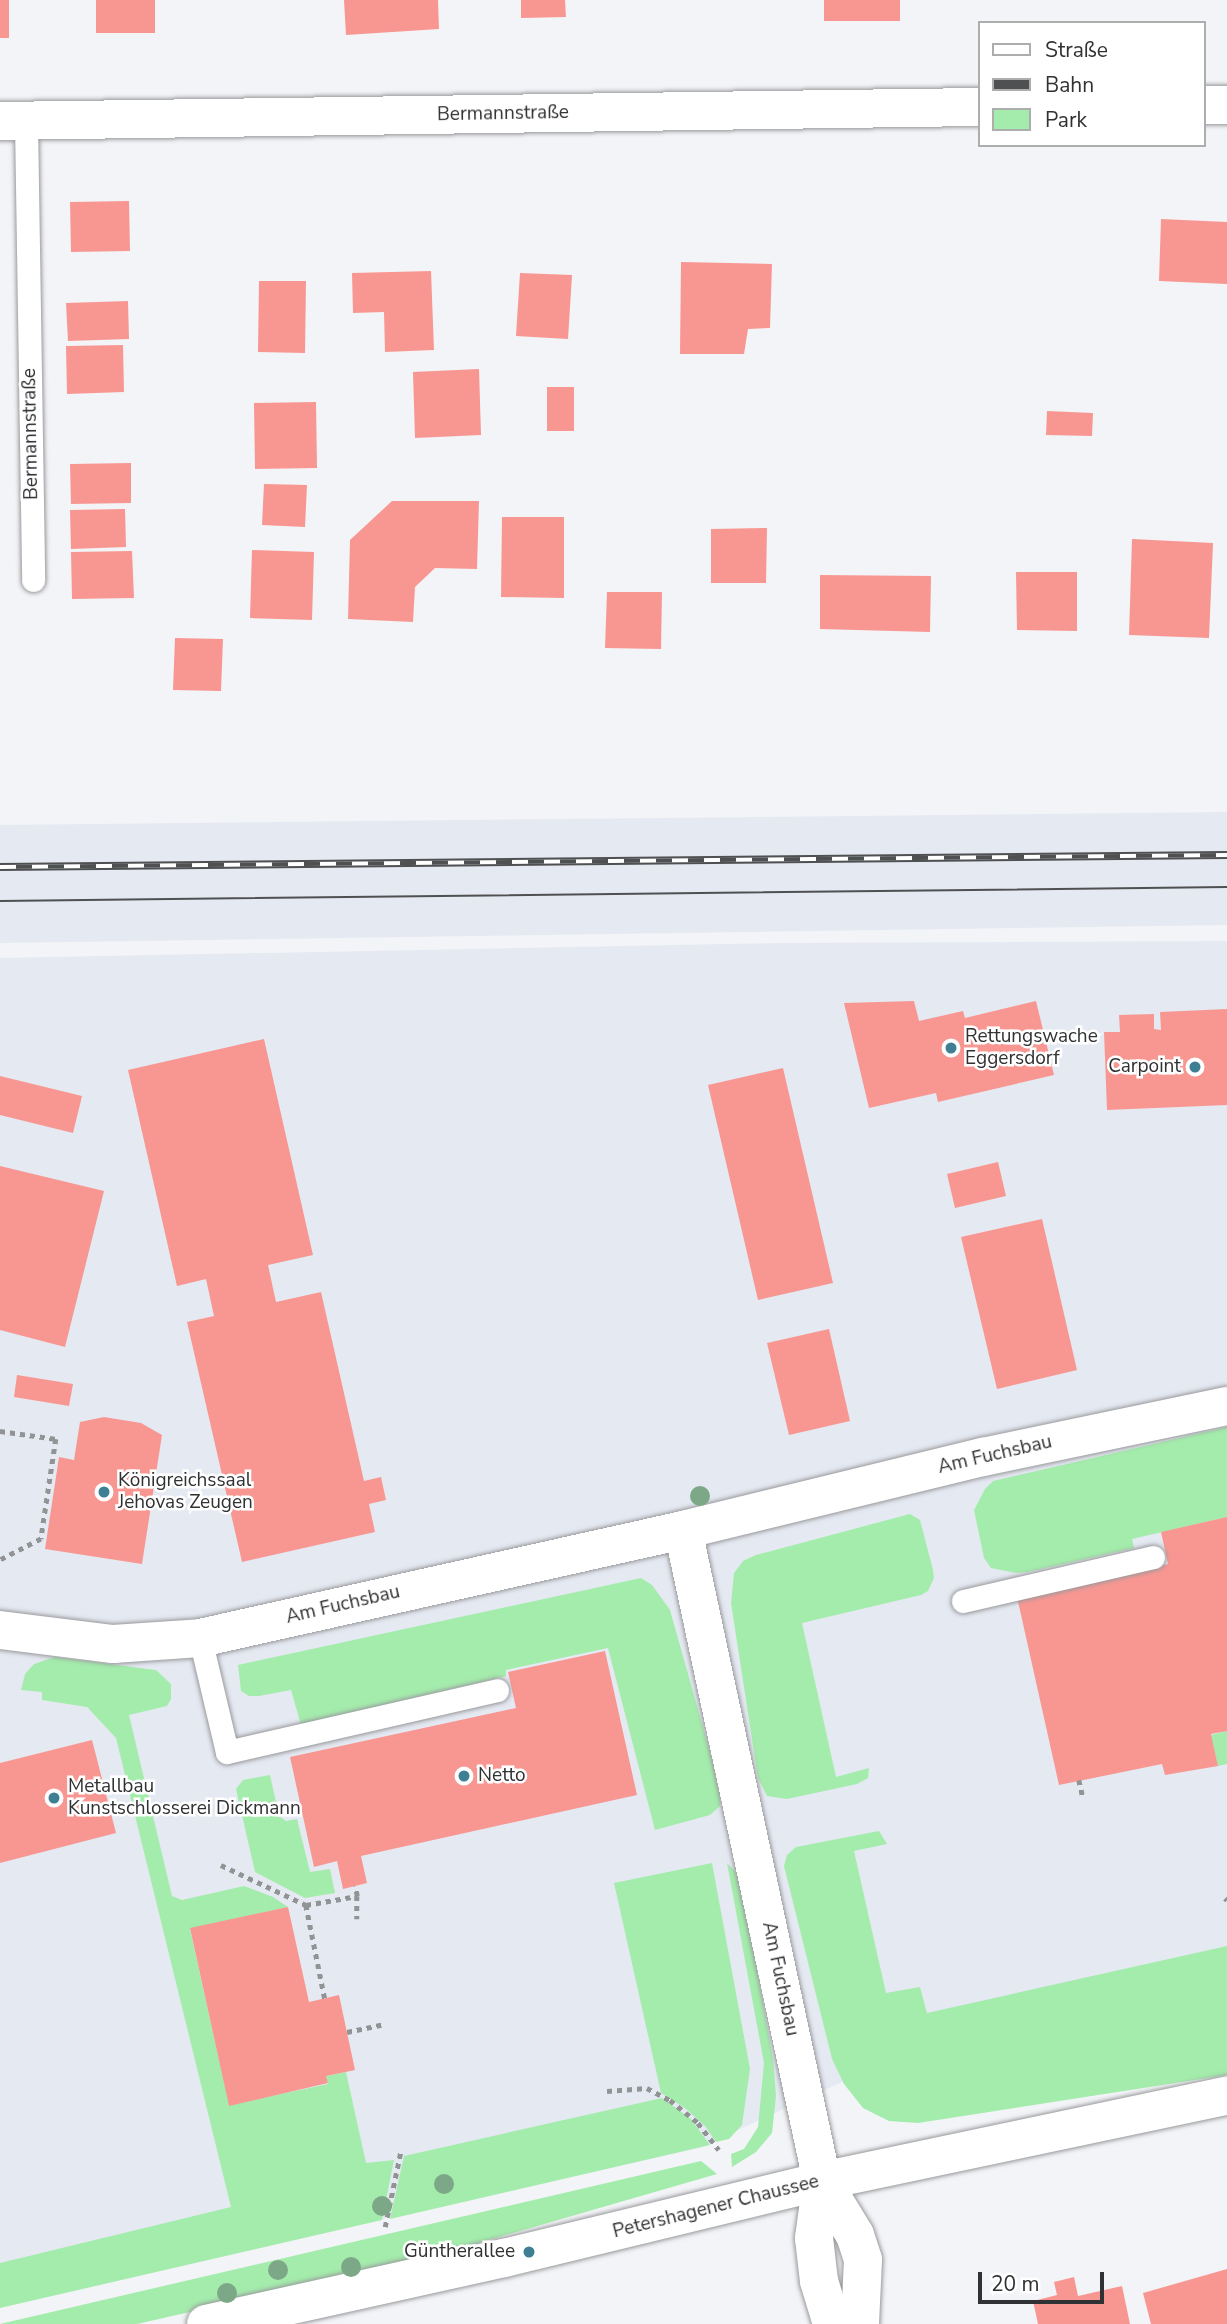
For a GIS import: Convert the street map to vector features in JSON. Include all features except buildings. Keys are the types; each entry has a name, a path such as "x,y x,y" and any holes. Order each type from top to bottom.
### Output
{"street":[{"path":"1206,105 1227,105"},
{"name":"Bermannstraße","path":"13,121 978,107"},
{"name":"Am Fuchsbau","path":"0,1630 113,1644 201,1638 684,1530 983,1457 1227,1406"},
{"name":"Am Fuchsbau","path":"684,1530 822,2181"},
{"name":"Petershagener Chaussee","path":"206,2324 504,2258 822,2181 1227,2095"},
{"path":"822,2181 814,2238 819,2281 832,2324"},
{"path":"822,2181 855,2235 863,2260 860,2324"}],"lane":[{"name":"Bermannstraße","path":"13,121 33,580"},
{"path":"963,1601 1153,1557"},
{"path":"201,1638 227,1752 497,1690"}],"path":[{"path":"0,1431 56,1439 41,1539 0,1560"},
{"path":"1079,1780 1083,1798"},
{"path":"221,1866 306,1905 357,1896"},
{"path":"355,1886 357,1919"},
{"path":"306,1905 325,1999"},
{"path":"347,2032 381,2025"},
{"path":"607,2091 647,2088 670,2100 698,2123 719,2150"},
{"path":"385,2227 401,2150"}],"shaded area":[{"path":"1227,812 1227,925 0,943 0,825"},
{"path":"1227,941 1227,1983 896,2057 699,2148 0,2305 0,958 782,943"}],"green space":[{"path":"1227,1427 1227,1517 1132,1539 1134,1548 1028,1572 1016,1573 991,1568 984,1558 974,1510 985,1489 993,1481"},
{"path":"910,1514 920,1520 933,1570 934,1578 928,1591 921,1595 802,1623 836,1777 869,1768 868,1778 857,1784 787,1799 767,1796 758,1778 731,1603 734,1573 743,1561 756,1555"},
{"path":"641,1578 652,1585 670,1610 721,1791 720,1806 710,1815 655,1830 608,1648 506,1670 506,1676 301,1725 291,1690 259,1696 249,1696 241,1691 238,1665"},
{"path":"55,1657 156,1670 171,1684 171,1699 167,1706 129,1715 172,1896 182,1900 244,1886 273,1897 288,1907 190,1929 229,2105 328,2084 326,2076 346,2072 366,2163 394,2160 382,2220 0,2308 0,2263 231,2207 116,1738 87,1707 42,1700 42,1692 21,1690 25,1674 34,1664"},
{"path":"1227,1731 1227,1764 1218,1766 1211,1735"},
{"path":"270,1775 279,1816 286,1821 297,1819 310,1872 330,1869 335,1893 305,1898 255,1872 236,1789 243,1780"},
{"path":"879,1831 887,1844 854,1851 886,1993 920,1987 927,2013 1227,1946 1227,2075 918,2123 889,2121 863,2108 844,2084 832,2059 784,1866 787,1855 796,1847"},
{"path":"712,1863 750,2069 742,2125 729,2139 716,2142 705,2126 685,2108 661,2093 614,1883"},
{"path":"727,1863 740,1876 773,2059 776,2096 772,2133 756,2152 732,2167 731,2154 744,2149 758,2127 764,2063"},
{"path":"662,2098 690,2118 710,2145 390,2219 404,2156"},
{"path":"701,2161 717,2174 468,2246 345,2277 137,2324 0,2324"}],"tram line":[{"path":"0,901 1227,887"}],"railway":[{"path":"0,867 1227,855"}],"place":[{"name":"Rettungswache Eggersdorf","path":"951,1048"},
{"name":"Carpoint","path":"1195,1067"},
{"name":"Königreichssaal Jehovas Zeugen","path":"104,1492"},
{"name":"Netto","path":"464,1776"},
{"name":"Metallbau Kunstschlosserei Dickmann","path":"54,1798"},
{"name":"Güntherallee","path":"529,2252"}]}
